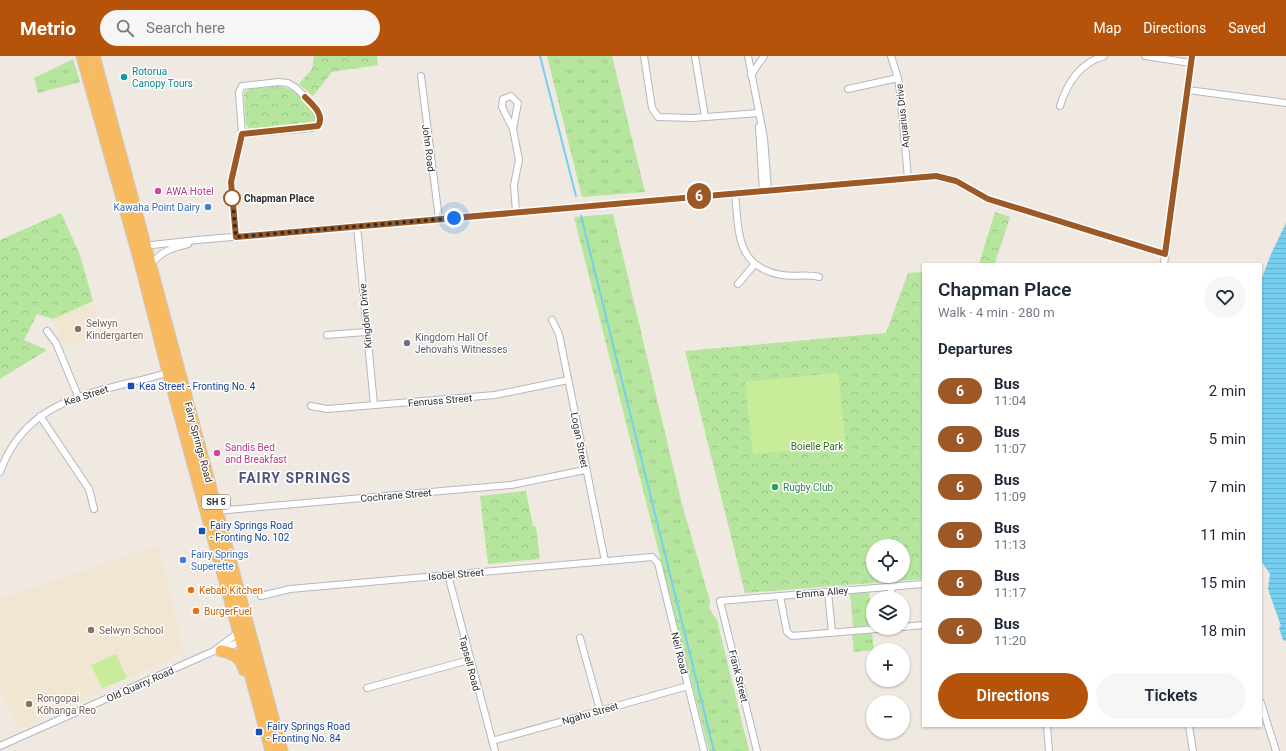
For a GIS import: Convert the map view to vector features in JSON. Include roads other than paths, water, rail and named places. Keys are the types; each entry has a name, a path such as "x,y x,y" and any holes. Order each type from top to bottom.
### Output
{"highway":[{"name":"Fairy Springs Road","path":"82,56 105,141 141,247 151,265 282,751"},
{"path":"87,56 87,76"},
{"name":"Fairy Springs Road","path":"94,56 116,134 168,372 238,636 271,751"},
{"path":"105,141 116,134"},
{"name":"SH 5","path":"239,592 238,605 244,627 238,636 250,649 260,686 268,699"},
{"path":"217,651 234,654 242,664 252,700 262,716"},
{"path":"276,730 273,731 272,734 276,751"}],"street":[{"path":"644,56 652,108 658,117 705,117 759,113"},
{"path":"695,56 705,117"},
{"path":"748,56 764,138 766,190"},
{"path":"751,76 764,56"},
{"name":"Aquarius Drive","path":"891,56 898,78 908,178"},
{"path":"1060,106 1067,88 1077,73 1088,64 1104,56"},
{"path":"1145,56 1192,59 1164,263"},
{"name":"John Road","path":"421,76 439,219"},
{"path":"848,89 898,78"},
{"path":"236,237 231,182 242,134 239,92 242,86 288,83 296,88 318,112 319,124 312,128 242,134"},
{"path":"1188,90 1286,103"},
{"path":"513,129 518,103 511,96 503,99 502,106 513,129 519,160 514,185 516,212"},
{"path":"141,247 197,240 936,176 951,179 988,199 1165,254"},
{"path":"735,193 739,235 742,247 754,265 784,276 808,275 819,277"},
{"name":"Kingdom Drive","path":"356,226 374,405"},
{"path":"151,265 156,258 165,251 197,240"},
{"path":"738,284 754,265"},
{"name":"Logan Street","path":"552,320 559,334 585,470 605,561"},
{"path":"47,331 56,342 78,396"},
{"path":"327,335 366,332"},
{"name":"Kea Street","path":"0,472 14,443 23,431 40,416 64,401 179,369"},
{"name":"Fenruss Street","path":"311,406 326,410 494,395 568,380"},
{"path":"40,416 89,489 94,509"},
{"name":"Cochrane Street","path":"206,512 511,485 585,470"},
{"name":"Isobel Street","path":"261,596 290,589 652,557"},
{"name":"Neil Road","path":"652,557 658,563 704,751"},
{"name":"Tapsell Road","path":"448,575 469,660 495,751"},
{"name":"Emma Alley","path":"720,601 922,584"},
{"path":"891,587 891,591"},
{"path":"828,592 832,633"},
{"path":"780,596 789,635 866,630"},
{"name":"Frank Street","path":"720,601 757,751"},
{"path":"910,626 922,625"},
{"name":"Old Quarry Road","path":"0,746 237,643 238,636"},
{"path":"580,638 600,710"},
{"path":"367,688 469,660"},
{"name":"Ngahu Street","path":"492,741 688,686"},
{"path":"1262,706 1276,751"},
{"path":"1047,727 1049,751"},
{"path":"1189,727 1192,751"}],"water":[{"path":"1286,223 1286,641 1283,640 1279,628 1281,626 1268,589 1270,574 1262,562 1262,277 1271,254"}],"waterway":[{"path":"540,56 576,196"},
{"path":"581,216 714,751"}],"place":[{"name":"Rotorua Canopy Tours","path":"124,77"},
{"name":"AWA Hotel","path":"158,191"},
{"name":"Chapman Place","path":"232,198"},
{"name":"Kawaha Point Dairy","path":"208,207"},
{"name":"Selwyn Kindergarten","path":"78,329"},
{"name":"Kingdom Hall Of Jehovah's Witnesses","path":"407,343"},
{"name":"Kea Street - Fronting No. 4","path":"131,386"},
{"name":"Sandis Bed and Breakfast","path":"217,453"},
{"name":"Rugby Club","path":"775,487"},
{"name":"Fairy Springs Road - Fronting No. 102","path":"202,531"},
{"name":"Fairy Springs Superette","path":"183,560"},
{"name":"Kebab Kitchen","path":"191,590"},
{"name":"BurgerFuel","path":"196,611"},
{"name":"Selwyn School","path":"91,630"},
{"name":"Rongopai Kōhanga Reo","path":"29,704"},
{"name":"Fairy Springs Road - Fronting No. 84","path":"259,732"}],"district":[{"name":"FAIRY SPRINGS","path":"295,478"}],"park label":[{"name":"Boielle Park","path":"817,446"}]}
